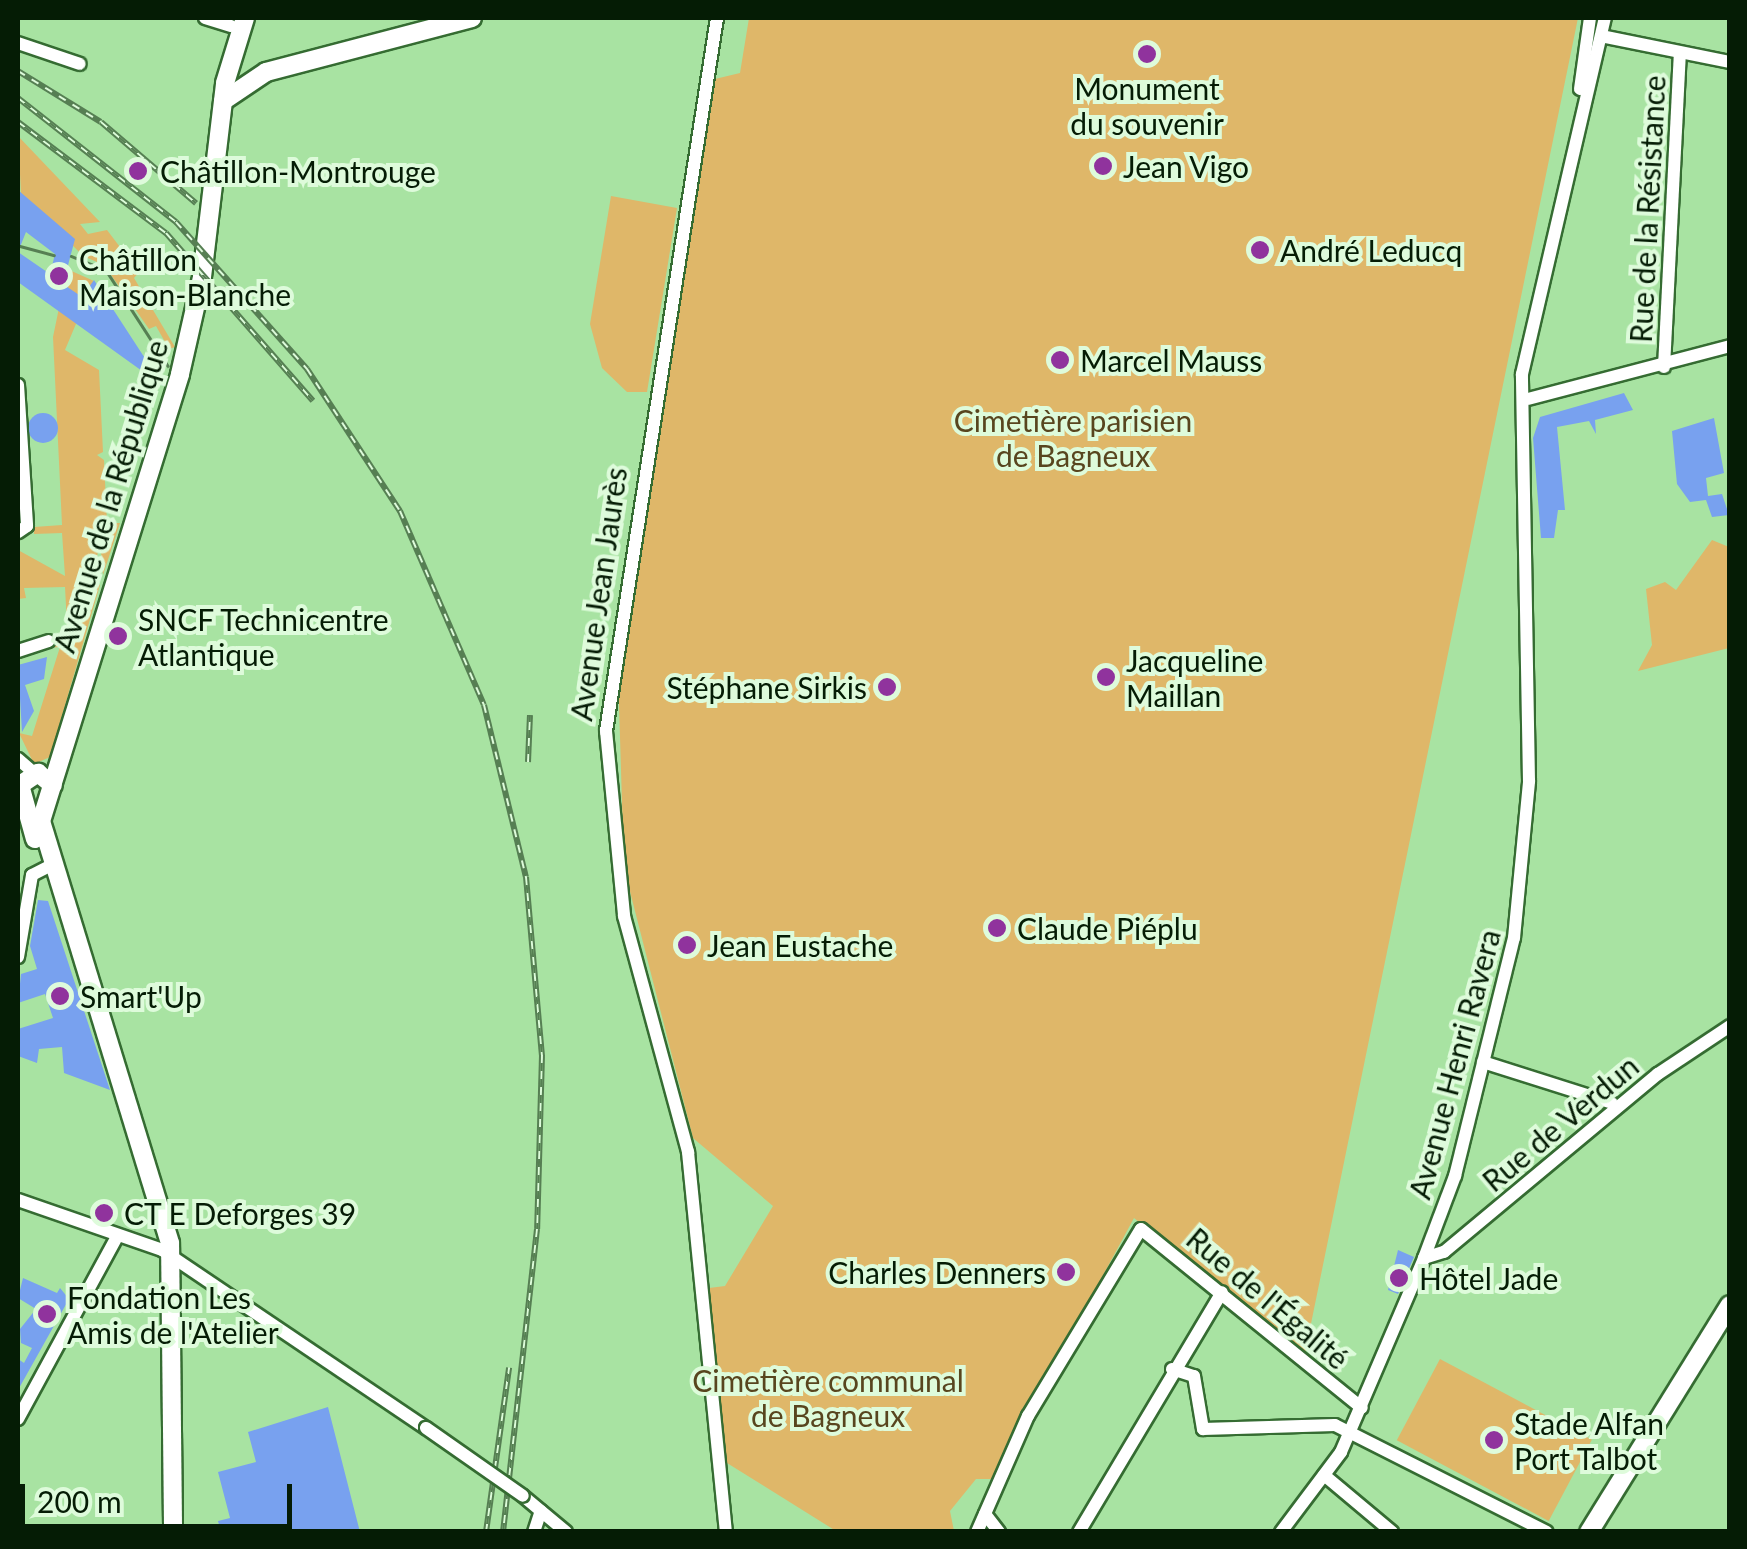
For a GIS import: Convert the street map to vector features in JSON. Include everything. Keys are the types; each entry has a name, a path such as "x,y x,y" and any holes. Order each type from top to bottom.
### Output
{"main road":[{"path":"226,83 472,18"},
{"path":"226,83 236,21"},
{"path":"226,83 266,72"},
{"name":"Avenue de la République","path":"36,808 34,779 64,746 171,396 202,277 226,83"},
{"path":"34,779 43,871 70,931 172,1256 171,1529"},
{"path":"1589,1532 1730,1305"}],"street":[{"path":"205,18 236,21"},
{"name":"Avenue Jean Jaurès","path":"717,18 606,730 624,916 688,1152 726,1532"},
{"name":"Avenue Henri Ravera","path":"1281,1532 1324,1475 1362,1408 1424,1258 1483,1062 1520,888 1529,782 1520,386 1578,115 1590,18"},
{"name":"Avenue Henri Ravera","path":"1578,115 1605,18"},
{"path":"1601,36 1730,62"},
{"path":"18,43 80,64"},
{"name":"Rue de la Résistance","path":"1664,368 1680,53"},
{"name":"Avenue Henri Ravera","path":"1526,569 1528,399 1533,337"},
{"path":"1528,399 1664,368 1730,346"},
{"path":"18,385 27,526 18,532"},
{"path":"18,651 48,641"},
{"path":"18,759 34,779"},
{"path":"18,957 43,871"},
{"name":"Rue de Verdun","path":"1424,1258 1444,1252 1658,1074 1730,1026"},
{"path":"1483,1062 1612,1103"},
{"path":"18,1200 172,1256 426,1428 523,1496 566,1532"},
{"name":"Rue de l'Égalité","path":"985,1514 1033,1407 1141,1229 1362,1408"},
{"path":"18,1419 118,1235"},
{"path":"1079,1532 1172,1369 1222,1292"},
{"path":"1190,1342 1197,1419 1212,1432 1322,1422 1547,1532"},
{"path":"1172,1369 1194,1376"},
{"path":"1324,1475 1392,1532"},
{"path":"534,1532 541,1510"},
{"path":"977,1532 985,1514 999,1532"}],"green space":[{"name":"Cimetière parisien de Bagneux","path":"749,18 1578,18 1305,1353 1134,1218 993,1479 976,1479 950,1511 954,1531 836,1531 727,1463 709,1288 725,1286 773,1206 693,1138 624,868 618,672 715,79 740,73"},
{"path":"18,136 100,222 80,224 88,234 107,230 139,272 134,278 175,347 169,349 156,326 149,329 104,265 83,256 21,193"},
{"path":"611,196 677,208 647,392 627,392 602,368 590,324"},
{"path":"67,269 94,281 65,350 99,370 103,452 97,455 104,460 107,523 120,523 103,575 100,540 93,580 100,585 50,757 34,764 19,733 32,736 60,647 44,648 61,642 67,625 65,587 24,588 26,598 18,599 18,550 65,576 62,533 34,534 34,527 62,525 53,337"},
{"path":"1712,540 1729,547 1729,648 1638,671 1652,645 1646,589 1665,582 1676,590"},
{"name":"Stade Alfan Port Talbot","path":"1440,1359 1592,1440 1549,1521 1397,1440"}],"building":[{"path":"18,190 75,239 63,284 82,297 94,280 163,386 18,282","holes":["26,232 55,254 50,274 18,252"]},
{"path":"1624,393 1633,410 1595,420 1596,434 1589,421 1557,427 1565,510 1558,510 1554,538 1541,538 1533,438 1540,417"},
{"path":"43,413 53,418 58,428 53,438 43,443 33,438 28,428 33,418"},
{"path":"1714,418 1724,473 1706,478 1708,496 1722,494 1729,515 1712,517 1706,500 1690,502 1677,484 1672,431"},
{"path":"47,657 44,679 25,685 34,711 22,732 18,665"},
{"name":"Smart'Up","path":"38,900 48,901 110,1090 64,1073 62,1047 39,1049 37,1063 18,1056 18,1029 53,1018 45,994 18,1003 21,974 37,969 30,946"},
{"name":"Hôtel Jade","path":"1398,1250 1414,1257 1398,1294 1388,1290"},
{"name":"Fondation Les Amis de l'Atelier","path":"23,1278 57,1293 60,1288 69,1299 18,1390 18,1359 24,1363 32,1348 21,1343 20,1329 36,1309 18,1298"},
{"path":"328,1407 360,1532 221,1532 218,1521 230,1518 218,1472 256,1462 248,1432"}],"tram line":[{"path":"20,246 54,255"},
{"path":"71,256 106,270 168,366"}],"railway":[{"path":"18,71 101,122 196,203"},
{"path":"18,98 176,222 307,369 400,511 484,705 526,877 542,1055 537,1229 503,1532"},
{"path":"18,122 166,233 313,401"},
{"path":"528,762 530,715"},
{"path":"486,1532 509,1368"}],"place":[{"name":"Monument du souvenir","path":"1147,54"},
{"name":"Jean Vigo","path":"1103,166"},
{"name":"Châtillon-Montrouge","path":"138,171"},
{"name":"André Leducq","path":"1260,250"},
{"name":"Châtillon Maison-Blanche","path":"59,276"},
{"name":"Marcel Mauss","path":"1060,360"},
{"name":"SNCF Technicentre Atlantique","path":"118,636"},
{"name":"Jacqueline Maillan","path":"1106,677"},
{"name":"Stéphane Sirkis","path":"887,687"},
{"name":"Claude Piéplu","path":"997,928"},
{"name":"Jean Eustache","path":"687,945"},
{"name":"Smart'Up","path":"60,996"},
{"name":"CT E Deforges 39","path":"104,1213"},
{"name":"Charles Denners","path":"1066,1272"},
{"name":"Hôtel Jade","path":"1399,1278"},
{"name":"Fondation Les Amis de l'Atelier","path":"47,1314"},
{"name":"Stade Alfan Port Talbot","path":"1494,1440"}],"park label":[{"name":"Cimetière communal de Bagneux","path":"828,1397"}]}
